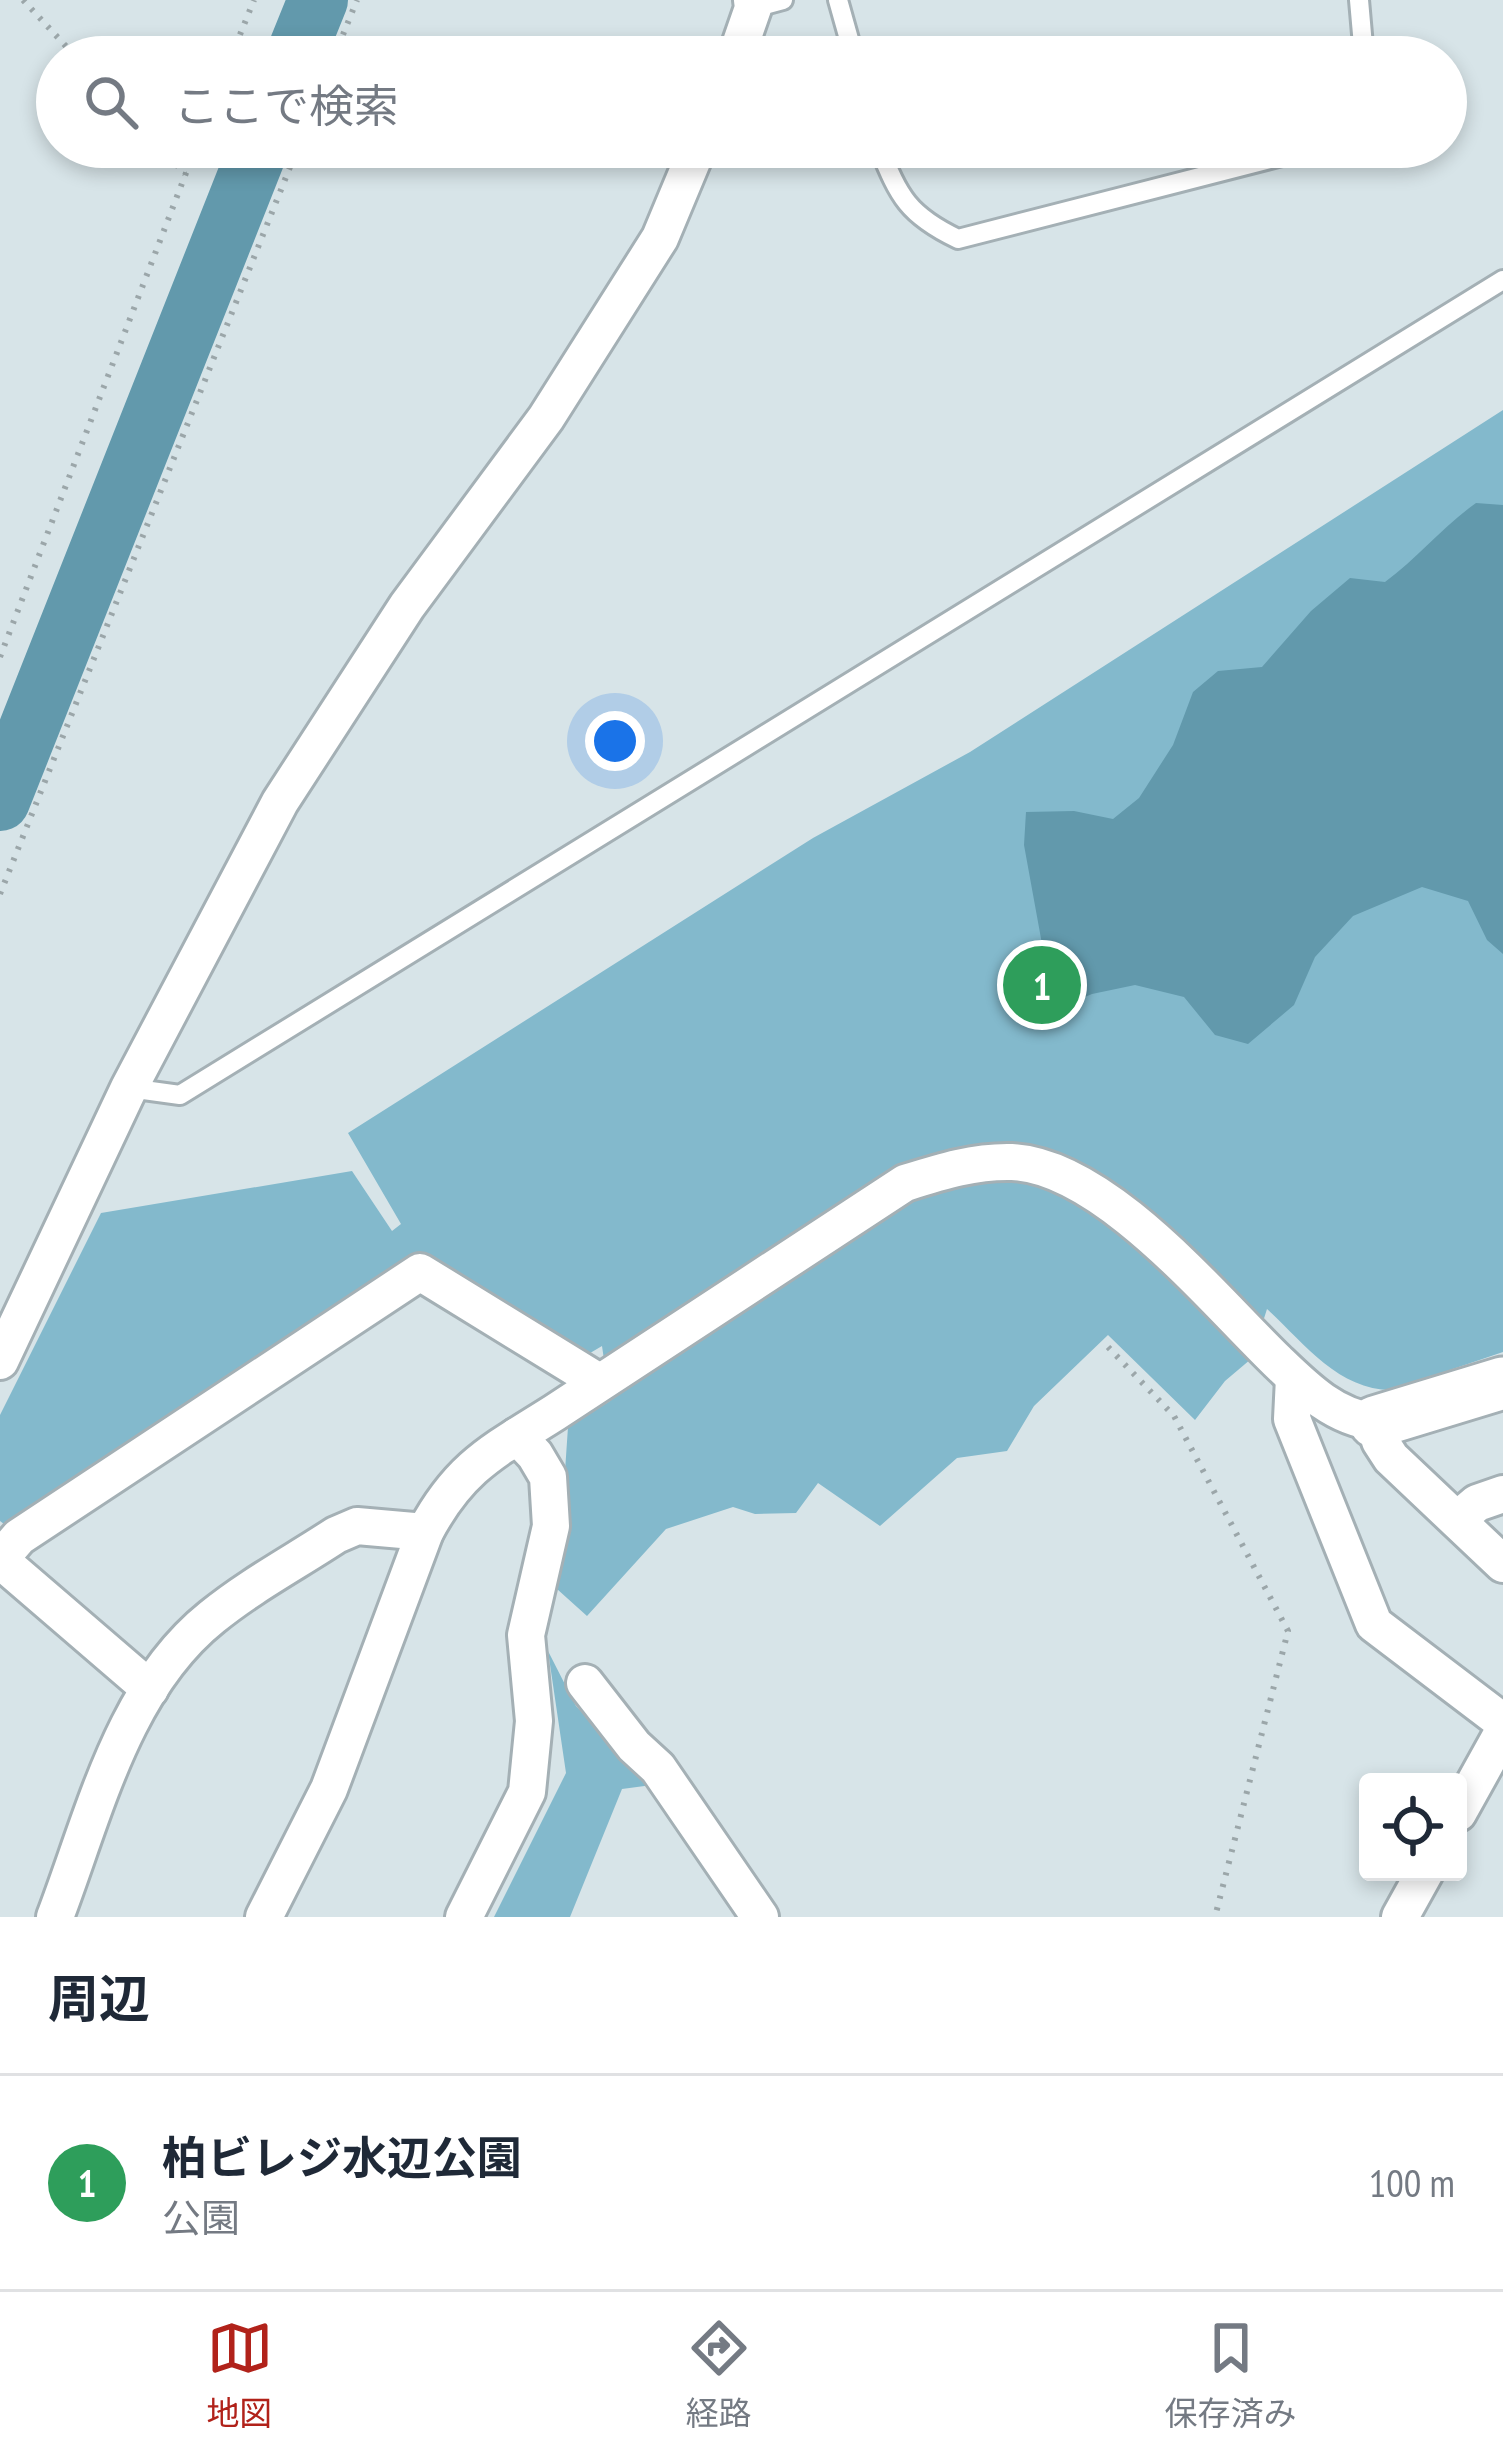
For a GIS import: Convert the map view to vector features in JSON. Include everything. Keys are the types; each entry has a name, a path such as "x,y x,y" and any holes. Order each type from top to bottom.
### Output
{"street":[{"path":"746,36 762,3"},
{"path":"0,1361 129,1088 280,802 407,606 546,418 660,238 689,168"},
{"path":"264,1917 329,1789 425,1532 464,1474 495,1447 904,1183 964,1165 1014,1162 1049,1168 1116,1204 1294,1378 1342,1416 1375,1422 1503,1383"},
{"path":"150,1689 0,1560 19,1537 420,1272 598,1382"},
{"path":"1294,1378 1292,1419 1374,1624 1503,1722"},
{"path":"1375,1422 1391,1458 1503,1564"},
{"path":"464,1917 527,1792 534,1721 526,1635 550,1526 548,1477 517,1436"},
{"path":"1456,1520 1478,1503 1503,1494"},
{"path":"56,1917 137,1709 182,1646 213,1616 336,1535 357,1526 425,1532"},
{"path":"585,1683 634,1746 658,1768 760,1917"},
{"path":"1467,1797 1503,1732"},
{"path":"1400,1917 1420,1881"}],"lane":[{"path":"838,0 848,36"},
{"path":"1359,0 1362,36"},
{"path":"888,168 924,223 958,239 1235,168"},
{"path":"129,1088 180,1095 1503,280"}],"path":[{"path":"23,0 56,36"},
{"path":"239,36 254,0"},
{"path":"342,36 357,0"},
{"path":"179,168 185,174"},
{"path":"0,657 187,168"},
{"path":"0,895 290,168"},
{"path":"1108,1348 1174,1416 1288,1631 1216,1917"}],"shaded area":[{"path":"1503,410 1503,1352 1391,1390 1372,1388 1323,1362 1267,1309 1251,1359 1225,1381 1195,1420 1108,1335 1034,1406 1007,1451 957,1458 880,1526 818,1483 796,1513 755,1514 733,1507 666,1529 587,1616 557,1589 568,1427 610,1401 602,1346 580,1359 446,1273 406,1260 8,1527 0,1521 0,1415 101,1213 352,1171 392,1231 401,1224 348,1133 813,838 970,752"},
{"path":"1476,503 1503,505 1503,954 1487,940 1468,901 1422,887 1353,916 1315,957 1294,1005 1248,1044 1215,1035 1184,997 1135,985 1092,994 1054,1010 1024,845 1026,812 1074,811 1113,819 1139,798 1173,745 1193,692 1218,671 1262,667 1311,611 1350,578 1385,582"},
{"path":"548,1651 576,1706 652,1785 622,1789 570,1917 494,1917 566,1773"}],"waterway":[{"path":"303,36 318,0"},
{"path":"0,801 251,168"}],"place":[{"name":"柏ビレジ水辺公園","path":"1042,985"}]}
